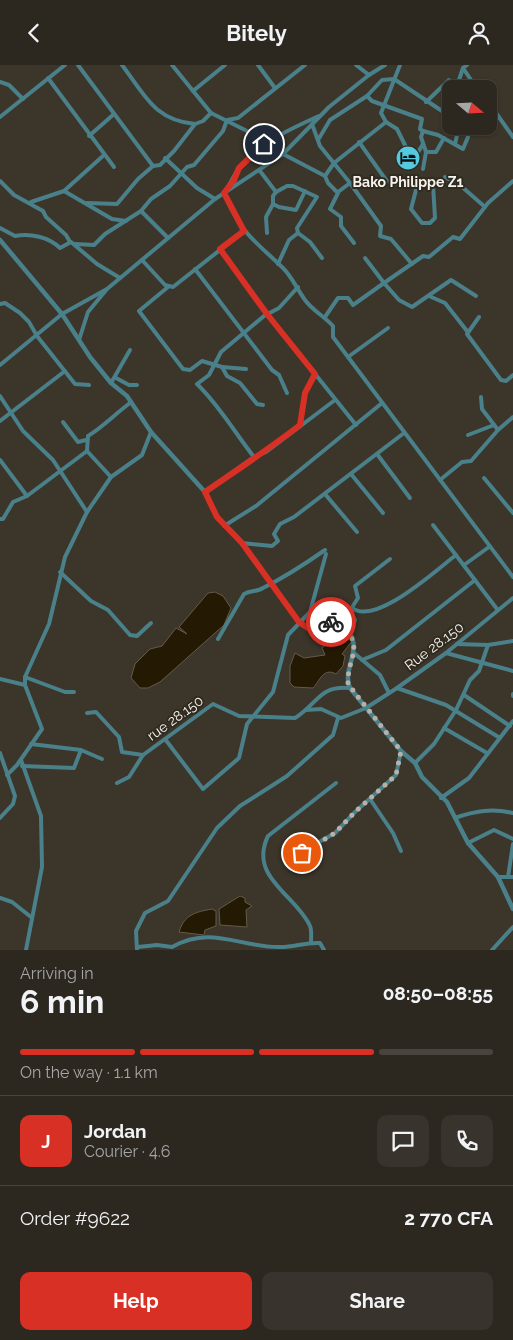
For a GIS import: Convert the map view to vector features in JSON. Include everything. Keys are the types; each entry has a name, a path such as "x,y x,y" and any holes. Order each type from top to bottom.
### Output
{"street":[{"path":"0,117 65,65"},
{"path":"78,65 153,167"},
{"path":"122,65 159,114 182,123 195,124 203,121 211,113"},
{"path":"172,65 211,113 264,144"},
{"path":"193,91 225,65"},
{"path":"258,65 275,89"},
{"path":"0,228 15,236 24,234 43,238 60,248 70,243 94,245 105,234 141,211 151,199 170,186 187,167 194,165 223,131 227,121 238,117 275,89 299,67 305,65"},
{"path":"356,65 369,75"},
{"path":"79,341 88,312 107,289 215,199 284,154 319,116 369,75 386,65"},
{"path":"400,65 382,105 381,113 386,122 396,129 408,151 417,154 423,144"},
{"path":"426,102 434,92 449,80 455,85 458,83 463,68 467,65"},
{"path":"463,68 471,80"},
{"path":"48,78 89,136 114,167"},
{"path":"318,139 330,120 367,96 382,80 394,79 442,112"},
{"path":"0,82 9,85 23,99"},
{"path":"367,96 372,101 422,119 420,129 423,131 421,134 426,152 423,169"},
{"path":"89,136 114,114"},
{"path":"224,193 234,180 239,168 264,144 319,116"},
{"path":"498,116 513,137"},
{"path":"325,176 334,163 386,122"},
{"path":"87,203 117,204 138,179 153,167 160,165 174,151 195,124"},
{"path":"312,124 318,139 334,163 381,226 380,236 391,239 412,264"},
{"path":"423,131 426,130 463,149 468,135"},
{"path":"454,144 457,135"},
{"path":"426,152 436,151 444,139"},
{"path":"359,142 386,179 392,183 417,186"},
{"path":"284,154 325,176 328,183 338,192"},
{"path":"31,202 64,191 104,155"},
{"path":"165,158 197,188 215,199"},
{"path":"260,171 276,192"},
{"path":"445,177 461,186 485,207"},
{"path":"0,181 14,195 31,202 43,211 46,217 66,235 70,243"},
{"path":"325,317 338,297 348,298 353,305 423,256 429,257 453,237 460,239 485,207 513,181"},
{"path":"420,182 433,185 435,188 434,218 430,223 422,223 411,209 417,186 420,182"},
{"path":"350,183 338,192 330,209 341,217 341,225 354,243"},
{"path":"267,233 266,217 273,204 273,196 276,192 294,186 317,197 297,228 298,233 310,242 322,258"},
{"path":"64,191 112,219 127,221"},
{"path":"273,204 296,210 305,191"},
{"path":"224,193 244,231 278,264 298,287 314,311 325,317 333,326 332,337 513,577"},
{"path":"141,211 168,238"},
{"path":"244,231 173,287 168,287 139,311 183,369 190,370 202,361 222,367 246,369"},
{"path":"278,264 289,240 298,233"},
{"path":"0,240 62,314 79,341 111,383 127,396 150,432 205,492 217,517 242,543 299,622 308,628 324,629 332,621 338,621 349,631 353,637 354,653 348,681 350,689 401,751 415,763 422,777 447,802 468,843 498,877 513,909"},
{"path":"75,244 97,264 120,278"},
{"path":"220,249 267,314 356,425"},
{"path":"365,258 399,300 412,307 451,280 476,296"},
{"path":"142,260 168,287"},
{"path":"195,269 272,370 279,375 287,393"},
{"path":"254,457 220,415 213,399 197,384 209,375 221,352 267,314 279,308 298,287"},
{"path":"0,365 62,314 107,289"},
{"path":"429,296 444,303 467,331 466,334 501,380 506,381 513,375"},
{"path":"0,304 5,303 20,313 75,384 89,385"},
{"path":"467,331 479,317"},
{"path":"348,357 388,328"},
{"path":"111,383 116,378 130,350"},
{"path":"222,367 228,376 240,383 257,404 263,405"},
{"path":"0,421 65,371"},
{"path":"300,425 305,393 315,374"},
{"path":"116,378 129,385 138,385"},
{"path":"0,396 23,431 53,460 87,512"},
{"path":"481,397 482,409 498,430"},
{"path":"205,492 254,457 266,452 335,400"},
{"path":"63,422 78,442 86,440 88,436 104,426 108,419 130,403"},
{"path":"224,525 256,506 382,403"},
{"path":"440,480 462,461 470,461 498,430 513,417"},
{"path":"468,435 494,425"},
{"path":"7,775 42,732 42,727 25,685 25,677 49,624 60,573 70,547 87,512 111,477 142,455 150,432"},
{"path":"242,543 272,546 278,541 274,534 276,527 294,517 404,433"},
{"path":"0,519 3,519 13,502 27,496 87,451 89,446 86,440"},
{"path":"87,451 111,477"},
{"path":"377,454 410,498"},
{"path":"0,460 27,496"},
{"path":"351,474 383,513"},
{"path":"484,478 512,512"},
{"path":"325,494 357,532"},
{"path":"433,525 497,609"},
{"path":"464,565 489,547"},
{"path":"165,739 203,789 240,758 246,724 273,692 288,635 310,612 326,552 261,590 250,591 244,594 218,639"},
{"path":"352,608 360,612 380,609 389,605 456,555"},
{"path":"349,631 355,620 350,615 358,598 355,586 390,559"},
{"path":"60,573 91,601 108,610 130,635 137,636 151,623"},
{"path":"362,660 386,650 475,580"},
{"name":"Rue 28.150","path":"366,708 446,653 497,609 513,598"},
{"path":"457,644 488,645 513,641"},
{"path":"415,763 434,744 456,710 470,680 479,672 488,645"},
{"path":"354,653 380,675 389,693"},
{"path":"446,653 513,671"},
{"path":"25,677 65,692 74,691"},
{"path":"0,679 25,685"},
{"name":"rue 28.150","path":"143,755 213,704 235,715 295,719 327,690 337,687 350,689"},
{"path":"397,688 456,710 500,738"},
{"path":"464,695 510,725"},
{"path":"324,950 320,943 311,942 278,947 233,939 204,937 182,941 172,947 157,945 137,948 136,931 145,913 168,901 217,828 240,806 287,776 333,735 338,718 366,708"},
{"name":"rue 28.150","path":"305,710 321,709 338,718"},
{"path":"87,713 96,712 116,733 122,751 143,755 130,777 117,783"},
{"path":"441,798 469,778 513,721"},
{"path":"444,728 488,753"},
{"path":"31,744 81,750 102,759"},
{"path":"22,766 74,768 81,750"},
{"path":"296,855 335,833 396,775 401,751"},
{"path":"0,753 14,791 15,800 0,818"},
{"path":"21,760 41,816 42,867 26,950"},
{"path":"311,942 309,925 265,871 264,843 268,837 336,783"},
{"path":"370,799 393,833 401,851"},
{"path":"455,818 474,812 493,810 512,813 513,805"},
{"path":"468,843 494,830 513,839"},
{"path":"498,877 510,877 513,844"},
{"path":"0,898 12,902 31,917"},
{"path":"492,950 513,927"},
{"path":"157,945 161,950"}],"shaded area":[{"path":"215,592 223,596 231,608 224,625 160,682 148,688 140,688 131,678 135,664 150,649 162,646 176,628 187,634 179,627 208,593"},
{"path":"340,623 352,641 342,654 345,656 343,666 336,674 328,672 322,676 313,688 294,687 290,683 290,666 295,653 304,658 325,655 322,648 327,644 327,636 323,632 330,628 332,624"},
{"path":"240,896 245,898 245,902 252,906 246,910 247,927 220,925 219,909"},
{"path":"212,909 216,911 216,926 205,930 204,935 179,932 181,926 191,915"}],"way so far":[{"path":"302,853 323,838 335,833 396,775 399,768 401,751 350,689 348,684 354,653 353,637 340,622 331,622"}],"place":[{"name":"Bako Philippe Z1","path":"408,158"}],"route":[{"path":"264,144 239,168 234,180 224,193 232,213 244,231 220,249 267,314 315,374 311,385 305,393 300,425 266,452 254,457 205,492 217,517 242,543 299,622 311,629 324,629 331,622"}]}
